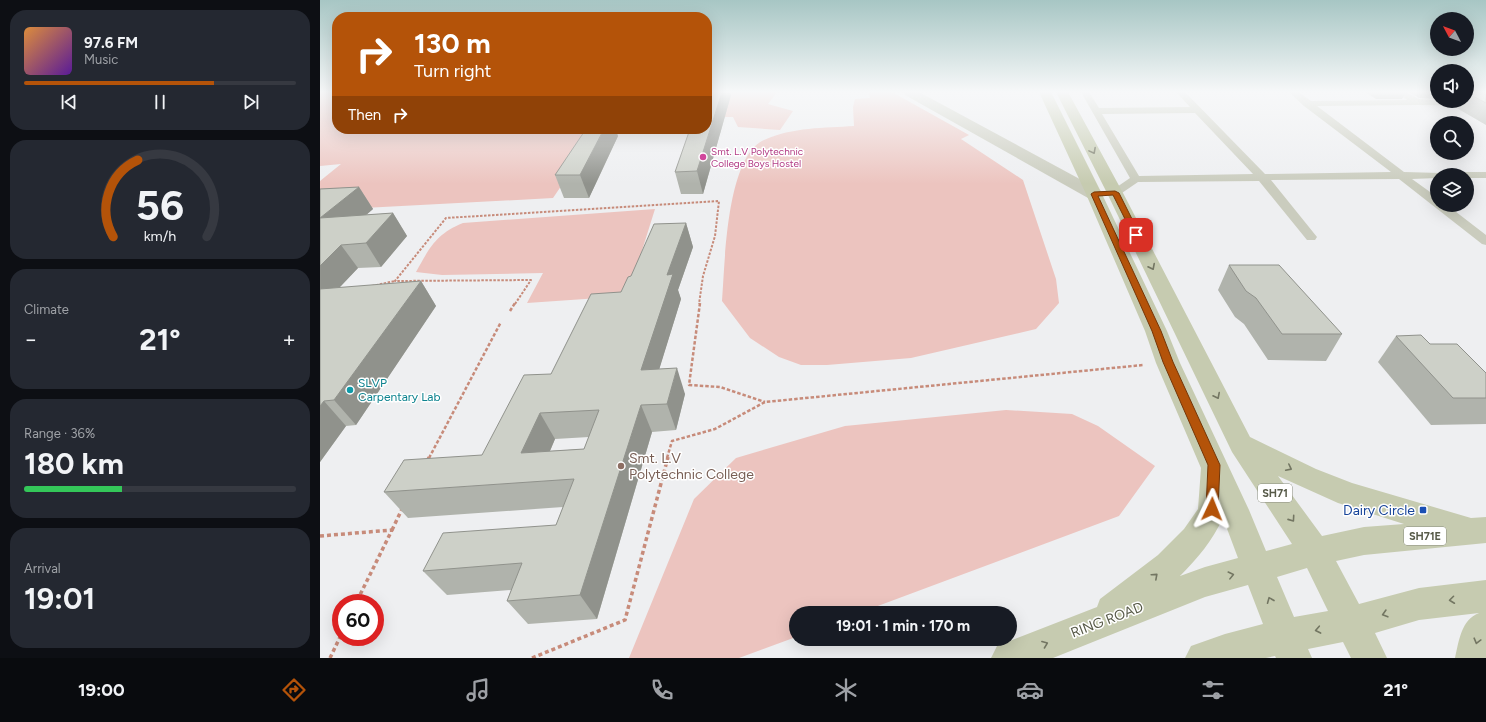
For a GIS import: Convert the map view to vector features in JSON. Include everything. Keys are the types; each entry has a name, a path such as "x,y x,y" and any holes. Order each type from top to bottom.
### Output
{"main road":[{"name":"SH71","path":"1067,123 1115,189 1156,331 1257,569 1277,646"},
{"name":"SH71","path":"1079,123 1115,189 1241,445 1315,552 1350,624 1369,658"},
{"path":"1241,445 1306,477 1348,494 1480,531"},
{"path":"1092,626 1148,583 1193,542 1212,509 1214,465"},
{"name":"SH71E","path":"1257,569 1315,552 1364,541 1480,531"},
{"name":"RING ROAD","path":"1009,658 1205,582 1257,569"},
{"path":"1203,658 1277,646 1419,604 1486,596"},
{"path":"1473,658 1478,635 1486,627"}],"street":[{"path":"974,123 1115,189"}],"lane":[{"path":"1099,123 1115,189 1262,177 1430,175"},
{"path":"1209,123 1262,177 1311,237"},
{"path":"1332,123 1430,198"},
{"path":"1474,175 1486,175"},
{"path":"1449,212 1486,241"}],"path":[{"path":"394,281 446,218 719,201 715,236 703,276 689,385 720,387 765,402"},
{"path":"368,287 394,281 531,280 510,311"},
{"path":"424,467 501,322"},
{"path":"532,658 625,620 672,441 715,429 765,402 1168,362"},
{"path":"360,594 406,502"},
{"path":"320,536 392,530"},
{"path":"330,658 336,646"}],"shaded area":[{"path":"320,123 332,123 332,134 597,134 553,198 326,210 320,215 320,181 341,164 320,166"},
{"path":"736,123 785,123 780,130 738,127"},
{"path":"854,123 947,123 969,135 961,139 1023,180 1056,279 1059,303 1036,329 911,358 827,365 801,365 779,357 750,338 722,301 724,263 730,213 735,189 742,167 751,150 764,140 797,130 854,126"},
{"path":"655,209 634,276 643,295 527,303 543,273 442,275 416,272 425,255 435,242 446,232 463,223"},
{"path":"1006,410 1072,414 1098,426 1155,466 1119,516 878,606 789,606 789,640 739,658 629,658 694,499 736,458 845,426"}],"building":[{"path":"583,134 601,134 580,175 555,175"},
{"path":"688,134 709,134 697,171 675,172"},
{"path":"359,187 320,218 320,189"},
{"path":"393,213 366,243 341,245 320,266 320,218"},
{"path":"686,223 667,275 673,274 641,370 677,368 667,404 641,405 580,595 507,601 522,563 423,571 443,533 556,525 574,479 384,492 404,460 482,455 524,375 551,374 591,294 621,292 628,277 631,276 654,224","holes":["599,410 584,449 521,453 540,413"]},
{"path":"1229,265 1279,265 1342,334 1282,334 1256,298 1246,291"},
{"path":"421,281 334,400 324,401 320,406 320,289"},
{"path":"1421,335 1430,344 1457,344 1486,373 1486,398 1453,398 1396,336"}],"place":[{"name":"Smt. L.V Polytechnic College Boys Hostel","path":"703,157"},
{"name":"SLVP Carpentary Lab","path":"350,390"},
{"name":"Smt. L.V Polytechnic College","path":"621,466"},
{"name":"Dairy Circle","path":"1423,510"}],"route":[{"path":"1136,235 1115,193 1094,194 1156,331 1168,362 1214,465 1212,509"}]}
